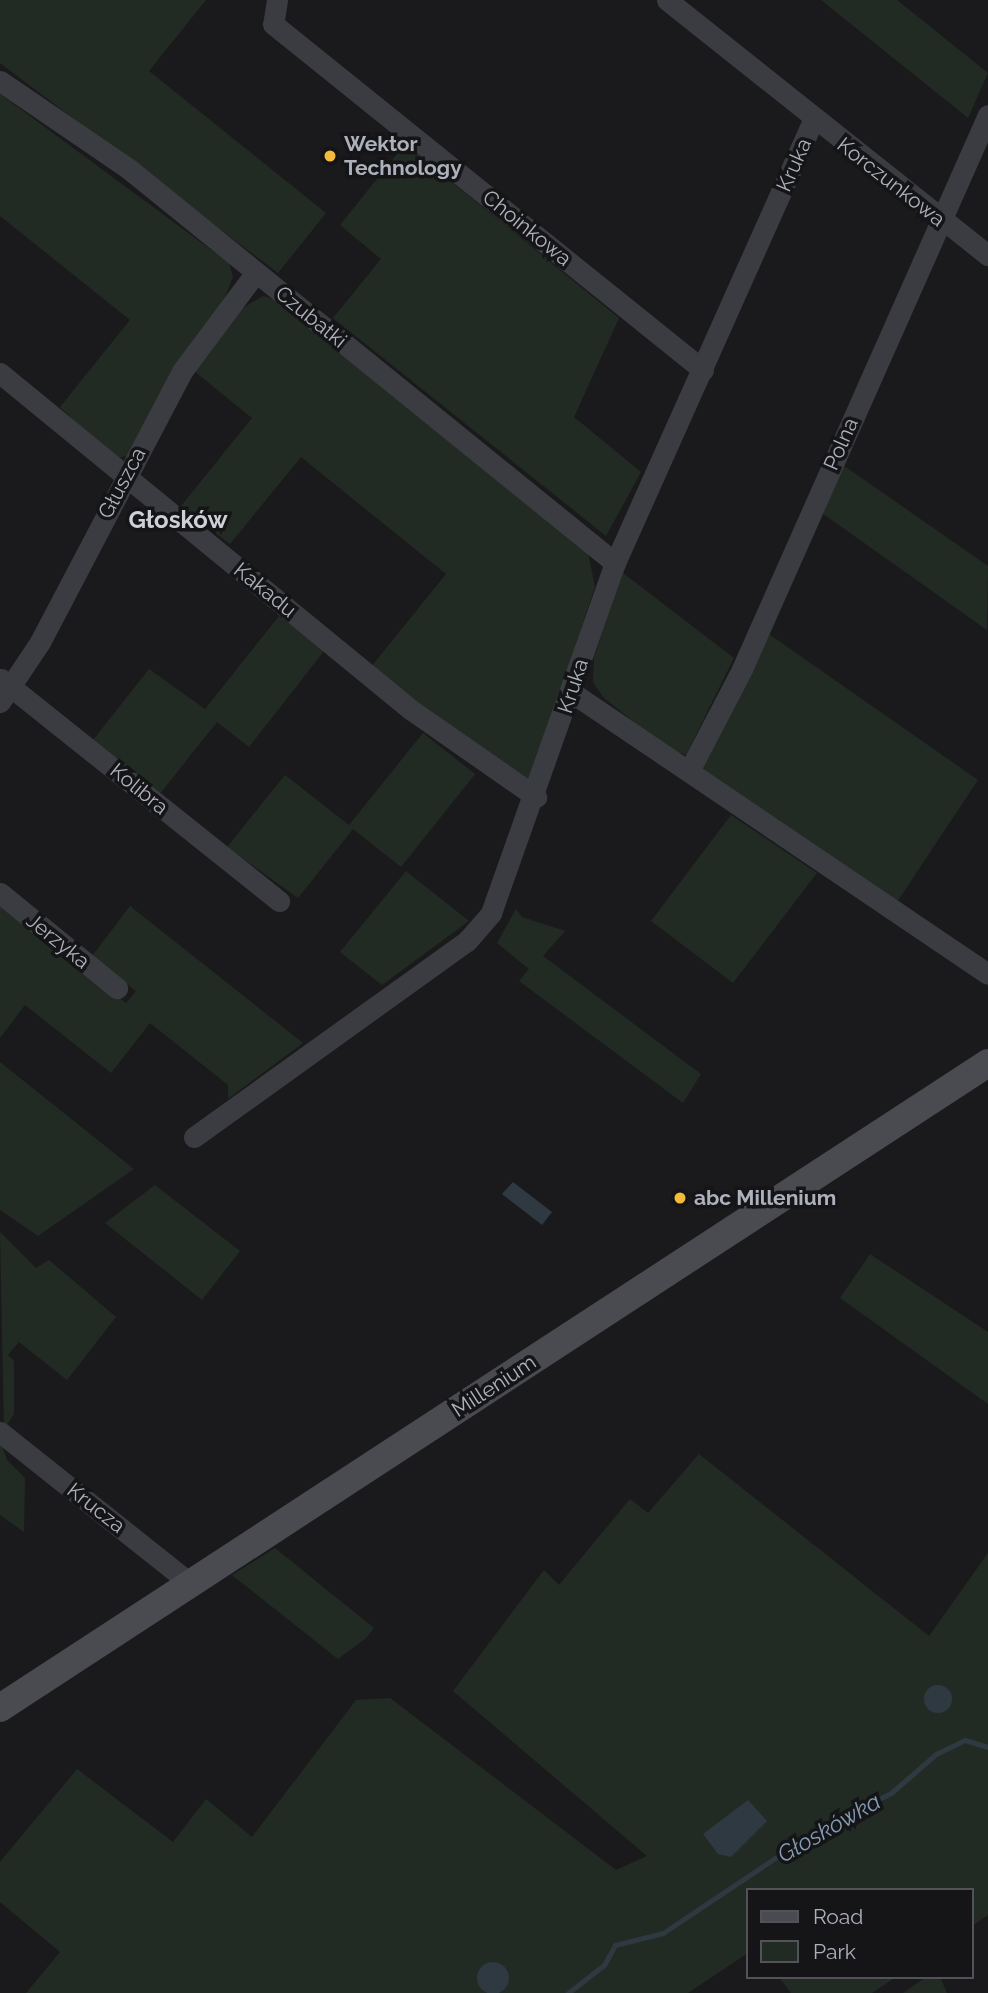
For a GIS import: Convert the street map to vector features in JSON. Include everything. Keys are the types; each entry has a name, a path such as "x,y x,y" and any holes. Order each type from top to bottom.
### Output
{"street":[{"name":"Choinkowa","path":"277,0 273,24 704,370"},
{"name":"Korczunkowa","path":"667,0 813,121 988,255"},
{"name":"Czubatki","path":"0,81 129,169 615,563"},
{"name":"Polna","path":"690,771 988,115"},
{"name":"Kruka","path":"194,1137 467,941 491,913 536,797 615,563 704,370 813,121"},
{"name":"Głuszca","path":"4,689 183,370 256,272"},
{"name":"Kakadu","path":"0,373 410,709 536,797"},
{"name":"Kolibra","path":"4,689 279,901"},
{"path":"571,692 988,974"},
{"name":"Jerzyka","path":"0,893 117,988"},
{"name":"Millenium","path":"0,1708 988,1063"},
{"name":"Krucza","path":"0,1432 191,1584"}],"green space":[{"path":"0,0 206,0 149,71 326,213 278,273 0,63"},
{"path":"821,0 897,0 988,73 968,118"},
{"path":"0,94 229,263 233,277 226,295 130,455 115,459 60,407 130,320 0,216"},
{"path":"405,144 619,318 574,417 641,472 606,536 333,318 381,259 340,225"},
{"path":"263,296 280,301 588,552 595,587 529,784 371,667 446,574 301,457 230,544 181,506 252,418 194,371 228,317"},
{"path":"840,463 988,566 987,630 819,511"},
{"path":"623,573 734,658 686,755 666,748 603,697 593,682 594,657"},
{"path":"279,616 324,651 249,747 217,722 159,795 93,740 149,669 205,709"},
{"path":"766,632 978,780 897,902 702,769"},
{"path":"423,733 475,774 401,867 353,829 298,898 227,847 285,775 349,825"},
{"path":"731,815 817,873 733,983 651,921"},
{"path":"406,871 469,921 382,985 340,952"},
{"path":"0,904 126,1003 136,991 92,956 130,906 303,1043 228,1099 228,1085 150,1023 111,1073 25,1005 0,1038"},
{"path":"516,909 522,917 565,931 543,956 701,1074 683,1103 519,981 529,969 497,943"},
{"path":"0,1062 134,1169 38,1236 0,1210"},
{"path":"155,1185 240,1251 202,1300 105,1223"},
{"path":"0,1232 36,1268 49,1260 116,1317 67,1380 19,1342 8,1355 14,1361 14,1414 4,1429"},
{"path":"870,1254 988,1332 988,1404 840,1298"},
{"path":"0,1440 7,1460 25,1478 24,1532 0,1515"},
{"path":"699,1454 929,1636 988,1553 988,1915 974,1925 974,1888 746,1888 746,1954 688,1993 26,1993 60,1952 0,1902 0,1862 77,1769 173,1842 206,1799 252,1837 356,1700 390,1698 616,1870 647,1856 453,1691 544,1570 559,1585 630,1499 648,1513"},
{"path":"275,1548 374,1628 366,1638 338,1659 232,1575"},
{"path":"780,1979 893,1979 872,1993 791,1993"},
{"path":"923,1979 941,1979 947,1993 903,1993"}],"shaded area":[{"path":"513,1182 552,1212 542,1225 502,1194"},
{"path":"938,1685 948,1689 952,1699 948,1709 938,1713 928,1709 924,1699 928,1689"},
{"path":"748,1800 767,1821 731,1857 718,1854 703,1834"},
{"path":"493,1962 504,1967 509,1978 504,1989 493,1994 482,1989 477,1978 482,1967"}],"waterway":[{"name":"Głoskówka","path":"568,1993 604,1965 615,1945 663,1933 820,1828 891,1793 936,1754 965,1740 988,1747"}],"place":[{"name":"Wektor Technology","path":"330,156"},
{"name":"abc Millenium","path":"680,1198"}],"district":[{"name":"Głosków","path":"178,520"}]}
